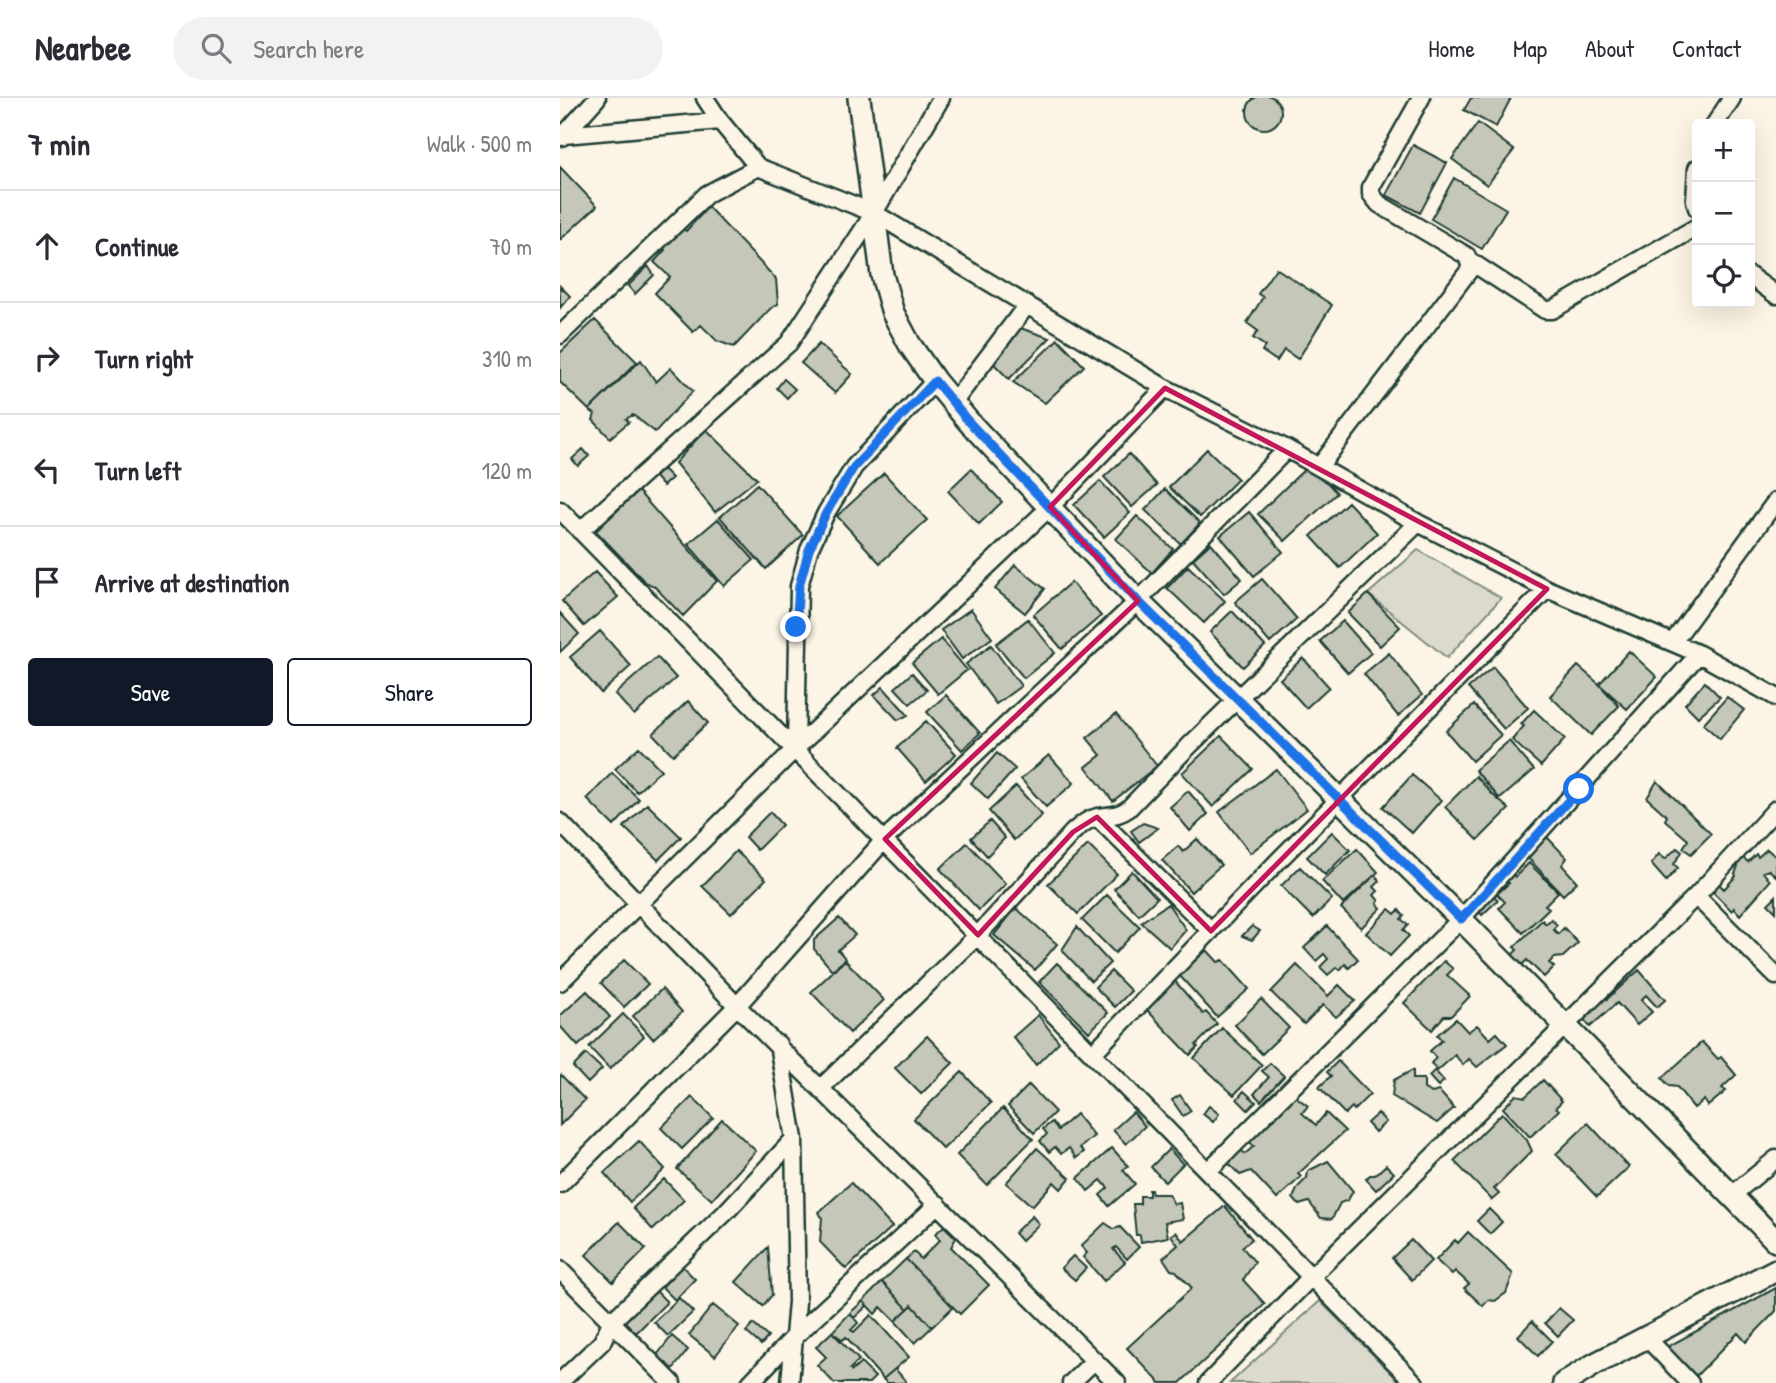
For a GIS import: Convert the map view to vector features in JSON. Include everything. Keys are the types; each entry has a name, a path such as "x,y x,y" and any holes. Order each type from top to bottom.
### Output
{"street":[{"path":"561,135 597,98"},
{"path":"705,98 720,121 758,167 874,213 1165,388 1287,449 1418,523 1547,589 1699,654 1776,698"},
{"path":"859,98 883,275 893,313 910,345 935,381 1138,601 1461,919 1776,1241"},
{"path":"580,531 789,343 874,213 942,98"},
{"path":"1319,467 1471,268 1467,256 1379,204 1371,194 1371,187 1421,98"},
{"path":"1717,119 1724,101"},
{"path":"561,135 720,121"},
{"path":"560,335 707,194 758,167"},
{"path":"1470,261 1545,310 1552,310 1692,230"},
{"path":"1755,280 1776,295"},
{"path":"953,403 1027,304"},
{"path":"796,748 799,586 809,550 826,513 854,467 935,381"},
{"path":"560,982 796,748 1050,507 1165,388"},
{"path":"560,1184 737,1006 885,839 1138,601 1287,449"},
{"path":"1673,642 1776,501"},
{"path":"560,510 1415,1383"},
{"path":"821,1088 978,935 1073,832 1083,823 1097,817 1119,815 1128,809 1418,523"},
{"path":"1093,1053 1547,589"},
{"path":"1208,1171 1461,919 1699,654"},
{"path":"1208,1383 1311,1277 1696,896 1776,809"},
{"path":"1097,817 1210,931"},
{"path":"560,822 737,1006 1117,1383"},
{"path":"1696,896 1776,976"},
{"path":"778,1044 794,1139 797,1302 790,1383"},
{"path":"560,1382 602,1342 611,1322 725,1213 794,1139"},
{"path":"1731,1196 1776,1159"},
{"path":"750,1383 794,1337 937,1204"},
{"path":"560,1270 672,1383"},
{"path":"1564,1383 1776,1270"},
{"path":"1646,1338 1690,1383"},
{"path":"1071,1383 1094,1361"}],"highlighted area":[{"path":"1165,388 1547,589 1211,931 1097,817 1073,832 978,935 885,839 1138,601 1050,507"}],"shaded area":[{"path":"1418,550 1501,598 1447,658 1368,594"},
{"path":"1320,1301 1401,1383 1230,1383"}],"building":[{"path":"1264,95 1276,100 1281,112 1276,124 1264,129 1252,124 1247,112 1252,100"},
{"path":"1471,98 1511,98 1496,127 1464,110"},
{"path":"1478,123 1514,150 1487,185 1452,159"},
{"path":"1413,145 1447,163 1420,213 1386,195"},
{"path":"560,167 597,206 560,240"},
{"path":"1454,178 1506,209 1482,249 1431,219"},
{"path":"708,207 776,279 778,304 734,347 717,341 701,325 693,332 655,293 670,277 654,262 665,250 659,242 679,227 686,231"},
{"path":"648,266 654,275 635,294 628,286"},
{"path":"1276,268 1332,305 1298,359 1284,350 1277,361 1262,351 1265,346 1253,338 1258,331 1247,323 1263,297 1258,294"},
{"path":"560,286 570,296 560,308"},
{"path":"595,320 637,362 589,410 560,382 560,353"},
{"path":"1017,327 1050,338 1009,379 987,357"},
{"path":"1058,339 1084,366 1045,403 1013,382"},
{"path":"819,344 852,374 835,393 801,363"},
{"path":"641,360 656,382 671,368 693,391 655,432 633,415 626,419 629,422 610,438 593,420 595,414 589,410"},
{"path":"784,379 795,389 787,398 777,388"},
{"path":"706,429 757,479 715,512 675,463"},
{"path":"583,449 589,456 578,466 572,459"},
{"path":"1207,449 1238,479 1200,517 1169,487"},
{"path":"1129,454 1157,485 1132,507 1104,477"},
{"path":"1310,464 1337,493 1285,541 1258,514"},
{"path":"663,469 672,478 663,486 655,477"},
{"path":"971,469 1002,502 979,524 948,491"},
{"path":"884,473 927,520 880,563 837,516"},
{"path":"1100,481 1130,513 1104,537 1074,505"},
{"path":"757,484 803,535 766,569 720,517"},
{"path":"1165,489 1200,523 1181,544 1145,510"},
{"path":"638,491 717,581 683,616 654,586 645,582 596,531"},
{"path":"1348,502 1377,533 1340,568 1311,536"},
{"path":"1249,512 1283,552 1254,576 1220,536"},
{"path":"1137,516 1173,549 1152,573 1116,539"},
{"path":"718,519 754,560 724,586 688,544"},
{"path":"1211,543 1242,579 1224,594 1193,559"},
{"path":"1015,565 1045,589 1025,613 995,589"},
{"path":"1188,566 1225,601 1204,623 1167,588"},
{"path":"595,572 618,597 584,626 562,601"},
{"path":"1262,579 1297,619 1270,643 1235,602"},
{"path":"1071,582 1101,616 1062,649 1033,615"},
{"path":"1368,594 1400,627 1380,646 1348,613"},
{"path":"971,609 992,638 962,659 941,630"},
{"path":"1232,611 1265,646 1243,667 1210,632"},
{"path":"560,613 579,634 560,652"},
{"path":"1028,619 1055,653 1024,678 996,644"},
{"path":"1343,621 1371,653 1348,673 1320,641"},
{"path":"600,631 631,666 601,693 570,657"},
{"path":"941,639 967,670 938,694 912,663"},
{"path":"991,645 1021,686 996,704 966,664"},
{"path":"1629,651 1657,677 1627,709 1599,684"},
{"path":"1389,653 1422,695 1398,716 1364,674"},
{"path":"657,657 676,678 634,715 615,694"},
{"path":"1303,658 1329,687 1306,708 1280,679"},
{"path":"1578,666 1619,706 1591,735 1550,696"},
{"path":"1493,667 1528,708 1504,729 1468,688"},
{"path":"912,673 927,690 910,704 895,688"},
{"path":"1705,682 1720,697 1698,717 1685,704"},
{"path":"883,687 908,715 898,720 874,695"},
{"path":"946,695 980,733 962,750 927,712"},
{"path":"1727,697 1744,710 1720,739 1703,724"},
{"path":"688,701 708,723 673,755 653,734"},
{"path":"1474,705 1501,735 1472,761 1446,731"},
{"path":"1534,710 1565,739 1541,766 1512,740 1524,726 1521,724"},
{"path":"1116,714 1157,766 1113,801 1086,767 1101,755 1087,738"},
{"path":"926,721 956,754 926,781 897,748"},
{"path":"1221,736 1253,769 1213,807 1182,773"},
{"path":"1509,741 1534,770 1500,799 1475,770"},
{"path":"639,747 661,770 637,792 615,769"},
{"path":"997,753 1015,769 988,799 971,783"},
{"path":"1049,755 1074,783 1046,807 1021,779"},
{"path":"1276,769 1307,809 1250,853 1219,812"},
{"path":"612,773 639,799 614,826 587,799"},
{"path":"1412,775 1441,800 1412,833 1383,807"},
{"path":"1476,776 1509,809 1478,840 1445,807"},
{"path":"1657,781 1711,834 1691,854 1683,848 1688,840 1665,820 1667,816 1647,798"},
{"path":"1016,786 1042,815 1014,840 989,811"},
{"path":"1188,791 1208,814 1190,831 1170,807"},
{"path":"647,804 681,837 658,860 624,827"},
{"path":"770,812 782,825 757,850 745,837"},
{"path":"990,821 1005,838 987,856 971,838"},
{"path":"1143,823 1158,828 1139,842 1131,831"},
{"path":"1332,832 1350,850 1325,875 1307,857"},
{"path":"1547,837 1567,858 1562,865 1577,882 1563,895 1527,857"},
{"path":"1197,839 1221,865 1191,892 1162,860 1178,846 1183,852"},
{"path":"967,843 1006,884 979,910 940,869"},
{"path":"1088,845 1117,874 1078,914 1048,884"},
{"path":"1677,848 1682,852 1674,864 1678,868 1666,881 1651,864 1659,854 1665,859"},
{"path":"1357,849 1378,872 1343,904 1322,881"},
{"path":"1767,849 1776,857 1776,876 1769,870 1763,872 1770,881 1740,915 1734,908 1732,911 1711,890 1718,883 1724,889 1736,876 1736,863 1742,857 1748,862"},
{"path":"736,851 766,879 731,914 702,886"},
{"path":"1529,863 1558,892 1545,905 1549,908 1523,933 1499,908 1505,902 1497,894 1509,883 1506,881 1513,874 1515,877"},
{"path":"1300,867 1332,899 1313,918 1281,886"},
{"path":"1132,871 1157,898 1139,915 1114,889"},
{"path":"1375,875 1380,881 1374,887 1378,891 1374,895 1381,908 1361,928 1341,908"},
{"path":"1496,890 1495,897 1498,900 1482,915 1475,907"},
{"path":"1107,895 1140,927 1115,953 1082,920"},
{"path":"1776,896 1776,912 1768,904"},
{"path":"1168,904 1186,930 1170,948 1141,922"},
{"path":"1016,908 1057,944 1035,970 994,935"},
{"path":"1389,909 1395,914 1399,910 1404,916 1401,919 1408,925 1403,930 1409,936 1390,956 1366,933"},
{"path":"839,918 855,935 838,950 846,959 832,970 814,949 814,940"},
{"path":"1551,919 1557,925 1553,929 1558,934 1564,928 1578,943 1563,957 1554,958 1549,963 1554,967 1544,977 1527,960 1521,966 1511,956 1517,950 1514,947 1542,920 1546,924"},
{"path":"1252,926 1260,931 1252,940 1242,936"},
{"path":"1327,926 1358,959 1349,968 1345,964 1340,970 1337,967 1328,975 1320,967 1328,959 1324,954 1316,961 1304,948"},
{"path":"1077,927 1110,963 1091,981 1062,950"},
{"path":"1207,950 1218,962 1223,960 1249,989 1217,1017 1179,975"},
{"path":"624,960 648,984 624,1007 601,983"},
{"path":"845,960 884,1000 850,1033 811,992"},
{"path":"1444,961 1453,969 1447,975 1470,996 1451,1016 1444,1016 1432,1030 1404,1003"},
{"path":"1057,963 1108,1013 1089,1032 1039,982"},
{"path":"1297,965 1328,996 1339,985 1355,1001 1336,1017 1323,1005 1304,1024 1271,992"},
{"path":"1639,970 1665,1000 1657,1007 1646,995 1641,1000 1652,1012 1637,1025 1617,1003 1590,1027 1581,1016 1604,996 1607,999"},
{"path":"1111,971 1131,991 1115,1007 1095,987"},
{"path":"1174,980 1203,1014 1206,1012 1217,1024 1190,1055 1146,1009"},
{"path":"662,989 682,1012 653,1039 633,1016"},
{"path":"587,991 610,1017 578,1046 560,1026 560,1016"},
{"path":"1261,999 1289,1028 1262,1054 1235,1025"},
{"path":"623,1014 644,1036 610,1069 589,1047"},
{"path":"1038,1015 1059,1042 1036,1065 1013,1037"},
{"path":"1456,1019 1468,1032 1477,1025 1490,1039 1497,1033 1507,1044 1477,1067 1469,1059 1463,1065 1455,1055 1436,1072 1444,1081 1438,1086 1429,1076 1436,1069 1431,1063 1436,1058 1430,1051 1442,1040 1437,1035"},
{"path":"1222,1028 1262,1065 1234,1095 1194,1058"},
{"path":"927,1036 953,1063 921,1094 895,1068"},
{"path":"1702,1042 1718,1059 1721,1057 1736,1075 1722,1088 1726,1091 1708,1106 1704,1100 1694,1108 1677,1087 1669,1086 1662,1078"},
{"path":"586,1054 602,1069 588,1083 573,1067"},
{"path":"1338,1061 1370,1094 1354,1110 1352,1107 1345,1114 1319,1087 1331,1076 1327,1072"},
{"path":"1270,1063 1284,1076 1261,1101 1254,1094 1269,1077 1262,1071"},
{"path":"1413,1070 1413,1079 1424,1079 1424,1089 1432,1093 1439,1091 1454,1108 1437,1123 1392,1096 1394,1080"},
{"path":"962,1072 991,1103 943,1149 914,1119"},
{"path":"560,1076 585,1100 560,1125"},
{"path":"1543,1080 1562,1101 1556,1107 1559,1110 1530,1137 1503,1108 1516,1095 1525,1097"},
{"path":"1029,1085 1055,1112 1034,1133 1008,1106"},
{"path":"1244,1091 1256,1102 1248,1110 1237,1099"},
{"path":"1180,1095 1191,1111 1183,1116 1172,1100"},
{"path":"1295,1096 1308,1106 1302,1113 1316,1125 1326,1113 1345,1131 1298,1174 1301,1177 1277,1199 1251,1171 1240,1175 1228,1163 1241,1150 1245,1154 1254,1146 1249,1142"},
{"path":"692,1097 713,1118 682,1149 661,1128"},
{"path":"1209,1106 1219,1114 1213,1122 1203,1114"},
{"path":"1003,1108 1033,1139 987,1185 957,1155"},
{"path":"1133,1112 1145,1126 1126,1144 1113,1130"},
{"path":"1378,1113 1386,1122 1375,1132 1367,1123"},
{"path":"1502,1113 1527,1140 1532,1151 1494,1189 1499,1194 1492,1200 1454,1161"},
{"path":"1076,1114 1094,1136 1080,1148 1084,1152 1076,1158 1069,1148 1061,1154 1055,1147 1049,1152 1040,1141 1047,1134 1043,1129 1052,1122 1058,1130"},
{"path":"722,1119 756,1151 712,1200 677,1169"},
{"path":"1588,1123 1629,1167 1597,1197 1556,1154"},
{"path":"639,1141 665,1169 630,1202 604,1173"},
{"path":"1037,1148 1070,1178 1061,1189 1054,1182 1032,1206 1006,1183"},
{"path":"1112,1148 1128,1166 1123,1170 1135,1184 1109,1206 1100,1195 1108,1188 1101,1180 1088,1191 1078,1178"},
{"path":"1169,1149 1183,1164 1165,1182 1151,1167"},
{"path":"1328,1161 1353,1191 1348,1200 1340,1203 1332,1219 1321,1218 1309,1202 1299,1205 1293,1198 1298,1187 1307,1178 1308,1171"},
{"path":"1386,1165 1394,1173 1376,1190 1366,1179"},
{"path":"664,1179 684,1200 653,1230 633,1208"},
{"path":"851,1183 892,1227 846,1269 820,1242 822,1218 819,1212"},
{"path":"1149,1190 1152,1194 1168,1194 1174,1204 1180,1203 1183,1219 1165,1222 1168,1237 1141,1242 1140,1235 1136,1235 1133,1204 1140,1204 1140,1196 1149,1196"},
{"path":"1225,1206 1252,1239 1242,1247 1255,1262 1243,1280 1265,1304 1180,1383 1160,1383 1127,1348 1192,1288 1176,1271 1171,1270 1163,1258 1178,1245 1171,1235 1176,1232 1183,1241"},
{"path":"1489,1209 1502,1222 1490,1234 1477,1221"},
{"path":"1032,1216 1039,1224 1021,1241 1014,1233"},
{"path":"619,1222 646,1249 613,1282 586,1255"},
{"path":"1105,1223 1114,1229 1120,1227 1139,1247 1127,1259 1116,1247 1113,1249 1125,1262 1104,1281 1083,1257 1087,1253 1081,1246"},
{"path":"944,1226 956,1238 951,1247 989,1285 960,1314 906,1259 914,1252 921,1259 940,1240 935,1234"},
{"path":"1468,1232 1513,1274 1506,1293 1495,1301 1488,1300 1483,1306 1464,1288 1469,1284 1455,1271 1452,1275 1436,1260 1455,1240 1458,1243"},
{"path":"1411,1240 1431,1261 1412,1280 1392,1258"},
{"path":"768,1247 772,1295 763,1306 736,1282"},
{"path":"1073,1256 1086,1268 1075,1280 1061,1268"},
{"path":"906,1259 953,1307 932,1327 912,1305 908,1309 882,1282"},
{"path":"682,1266 695,1279 675,1300 662,1287"},
{"path":"882,1282 908,1309 895,1321 881,1307 875,1314 863,1301"},
{"path":"653,1288 667,1302 636,1333 622,1319"},
{"path":"1776,1288 1776,1311 1746,1342 1738,1333 1696,1376 1667,1347"},
{"path":"679,1298 693,1312 668,1336 654,1322"},
{"path":"863,1301 867,1306 854,1318 850,1313"},
{"path":"713,1305 739,1326 715,1356 689,1335"},
{"path":"912,1305 932,1327 915,1343 895,1321"},
{"path":"1559,1308 1573,1320 1558,1336 1545,1323"},
{"path":"850,1313 858,1323 851,1330 854,1332 871,1315 909,1357 883,1379 846,1337 843,1340 832,1332"},
{"path":"1532,1321 1552,1341 1538,1356 1518,1336"},
{"path":"753,1324 768,1337 761,1345 746,1332"},
{"path":"832,1332 859,1360 850,1369 852,1371 861,1363 875,1377 869,1383 834,1383 817,1365 826,1357 816,1347"},
{"path":"672,1336 688,1350 673,1369 657,1355"},
{"path":"895,1369 906,1381 904,1383 887,1383 883,1379"}],"route":[{"path":"796,627 799,586 809,550 826,513 854,467 935,381 968,421 1138,601 1461,919 1579,789"}]}
